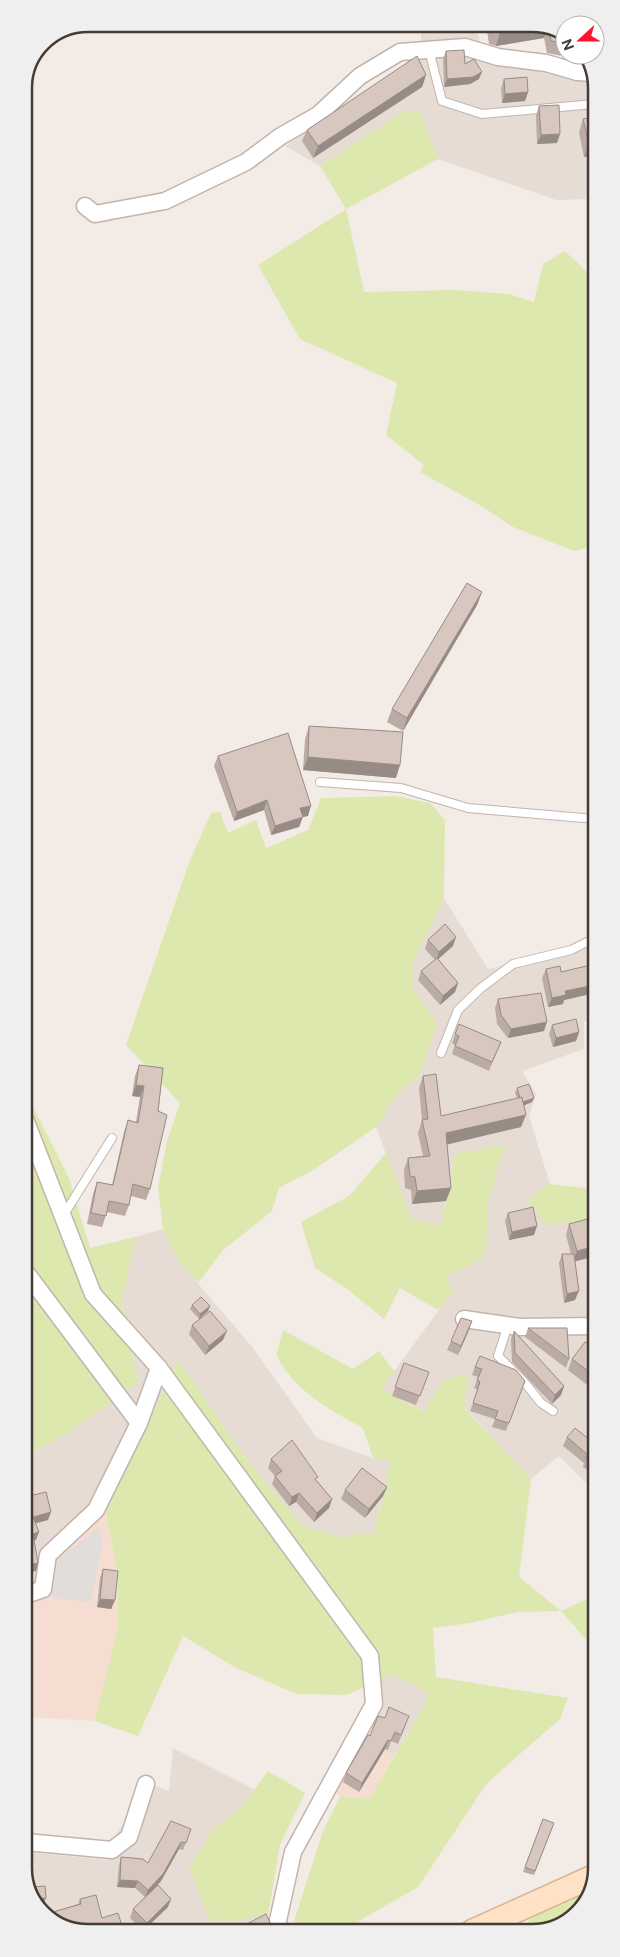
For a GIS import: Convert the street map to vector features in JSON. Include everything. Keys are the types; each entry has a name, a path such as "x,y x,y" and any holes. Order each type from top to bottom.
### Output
{"main road":[{"path":"489,1924 586,1880"}],"street":[{"path":"85,206 95,214 165,201 246,162 281,136 318,114 360,76 400,52 464,47 498,57 546,63 585,72"},
{"path":"32,1137 93,1294 159,1368 370,1656 374,1704 293,1852 277,1924"},
{"path":"32,1280 139,1422"},
{"path":"464,1319 508,1325 588,1326"},
{"path":"32,1593 43,1589 48,1555 96,1510 139,1422 159,1368"},
{"path":"32,1843 112,1850 129,1836 146,1784"}],"lane":[{"path":"428,50 442,101 482,114 588,105"},
{"path":"320,782 401,788 468,808 588,818"},
{"path":"441,1053 458,1010 481,988 513,964 571,950 588,942"},
{"path":"63,1216 112,1138"},
{"path":"508,1325 498,1356 525,1383 541,1403 553,1411"}],"shaded area":[{"path":"421,33 478,33 481,45 555,57 555,65 582,65 586,74 588,88 588,199 556,200 438,159 418,111 393,118 320,166 285,146 421,58"},
{"path":"444,898 488,969 588,946 588,1020 584,1022 584,1049 522,1071 536,1094 529,1116 550,1184 528,1199 585,1221 588,1220 588,1485 559,1456 531,1479 464,1407 443,1381 425,1412 381,1389 453,1291 445,1278 487,1238 487,1208 504,1145 455,1154 441,1226 410,1218 376,1127 397,1094 420,1076 437,1024 414,991 413,962"},
{"path":"163,1229 178,1260 253,1348 317,1438 373,1458 391,1461 374,1533 356,1534 344,1538 302,1526 250,1464 178,1360 106,1513 53,1554 49,1589 32,1596 32,1453 69,1432 138,1382 122,1303 135,1237"},
{"path":"106,1513 117,1569 118,1627 95,1721 32,1717 32,1596 49,1589 53,1554"},
{"path":"98,1528 103,1542 91,1602 51,1598 58,1559"},
{"path":"393,1674 429,1693 423,1708 394,1756 361,1740 379,1680"},
{"path":"361,1740 394,1756 369,1799 340,1797 334,1790"},
{"path":"173,1748 254,1789 237,1812 212,1829 211,1921 268,1915 270,1924 84,1924 60,1917 46,1906 34,1883 32,1853 107,1860 111,1842 129,1816 138,1780 169,1791"}],"green space":[{"path":"419,110 438,159 346,209 320,166 401,113"},
{"path":"346,209 364,292 456,290 509,294 534,302 543,264 565,251 588,273 588,548 574,551 513,527 483,507 420,472 424,465 386,435 397,383 300,339 258,265"},
{"path":"395,796 430,803 445,820 444,898 413,962 414,991 437,1024 420,1076 397,1094 376,1127 315,1169 279,1188 272,1211 223,1250 198,1283 178,1260 163,1229 158,1187 167,1141 180,1103 126,1045 190,860 211,813 220,812 228,833 256,820 266,848 308,830 321,798"},
{"path":"32,1105 69,1178 90,1248 135,1237 122,1303 138,1382 69,1432 32,1453"},
{"path":"504,1145 487,1208 487,1238 484,1257 445,1278 454,1291 438,1310 400,1288 384,1319 347,1289 315,1268 301,1222 349,1196 386,1153 410,1217 441,1226 455,1154"},
{"path":"550,1184 588,1189 588,1220 546,1225 527,1200"},
{"path":"283,1330 353,1369 379,1351 394,1371 381,1389 424,1412 443,1381 468,1373 464,1408 531,1479 519,1577 561,1611 518,1612 470,1623 433,1628 436,1677 568,1698 560,1719 487,1783 418,1887 354,1924 300,1924 294,1921 323,1831 340,1797 369,1799 423,1708 429,1693 393,1674 347,1695 297,1694 236,1668 183,1636 138,1736 95,1721 118,1627 117,1569 106,1513 178,1360 250,1464 302,1526 344,1538 356,1534 374,1533 391,1461 373,1458 363,1428 337,1414 303,1389 284,1368 276,1355"},
{"path":"588,1599 588,1642 561,1611"},
{"path":"268,1771 305,1793 280,1845 268,1915 234,1921 211,1921 189,1869 213,1829 237,1812"},
{"path":"582,1893 569,1911 553,1920 546,1923 528,1924 529,1917"}],"building":[{"path":"550,35 555,38 555,42 551,41"},
{"path":"464,50 465,64 474,59 482,72 473,77 447,79 446,51"},
{"path":"417,56 426,75 318,146 307,130"},
{"path":"527,77 528,92 505,94 504,79"},
{"path":"559,105 560,134 541,135 539,106"},
{"path":"588,118 588,140 583,119"},
{"path":"467,583 482,592 407,718 392,709"},
{"path":"309,726 403,732 400,765 308,757"},
{"path":"288,733 311,806 300,808 303,817 275,826 267,800 237,812 218,756"},
{"path":"445,924 456,937 439,952 428,940"},
{"path":"437,958 458,983 443,996 421,971"},
{"path":"560,966 561,972 588,966 588,986 565,991 566,995 552,998 546,969"},
{"path":"541,993 547,1022 511,1029 501,1015 498,999"},
{"path":"576,1019 579,1032 556,1038 552,1025"},
{"path":"459,1024 501,1042 492,1062 455,1046 459,1036 455,1034"},
{"path":"139,1065 163,1068 158,1111 167,1115 150,1189 133,1184 129,1205 109,1201 106,1216 91,1213 97,1182 113,1185 128,1120 138,1123 144,1086 136,1085"},
{"path":"436,1074 441,1116 522,1097 526,1115 446,1133 451,1188 417,1191 415,1177 410,1176 408,1158 430,1156 422,1120 428,1119 423,1076"},
{"path":"529,1084 534,1098 523,1102 517,1088"},
{"path":"533,1207 537,1226 512,1232 508,1213"},
{"path":"588,1219 588,1248 577,1251 569,1224"},
{"path":"562,1254 574,1254 579,1291 567,1294"},
{"path":"201,1297 210,1306 200,1314 192,1305"},
{"path":"210,1311 227,1331 209,1346 192,1325"},
{"path":"461,1318 472,1321 461,1346 451,1341"},
{"path":"528,1328 567,1328 569,1359"},
{"path":"514,1331 564,1386 555,1395 515,1353"},
{"path":"585,1342 588,1344 588,1371 572,1359"},
{"path":"480,1356 516,1370 525,1381 509,1423 495,1419 498,1411 473,1403 480,1382 477,1380 482,1369 475,1367"},
{"path":"404,1363 429,1372 420,1396 395,1387"},
{"path":"575,1428 588,1438 588,1455 567,1437"},
{"path":"292,1440 318,1477 315,1479 332,1499 317,1513 299,1493 292,1497 275,1476 282,1471 271,1459"},
{"path":"362,1468 387,1487 369,1509 345,1490"},
{"path":"46,1492 51,1512 33,1517 39,1532 33,1534 38,1563 32,1565 32,1495"},
{"path":"103,1569 118,1571 115,1600 100,1599"},
{"path":"389,1707 409,1716 401,1735 395,1732 391,1741 388,1740 362,1783 346,1773 368,1735 370,1736 378,1716 385,1718"},
{"path":"543,1819 554,1823 535,1871 525,1867"},
{"path":"171,1821 191,1829 186,1843 181,1842 163,1874 148,1890 138,1881 120,1880 121,1857 143,1859 148,1863"},
{"path":"158,1885 171,1899 147,1923 133,1909"},
{"path":"45,1886 46,1898 41,1898 36,1887"},
{"path":"96,1895 102,1918 118,1913 121,1924 77,1923 53,1912 81,1904 80,1899"},
{"path":"266,1914 271,1924 247,1924"}]}
